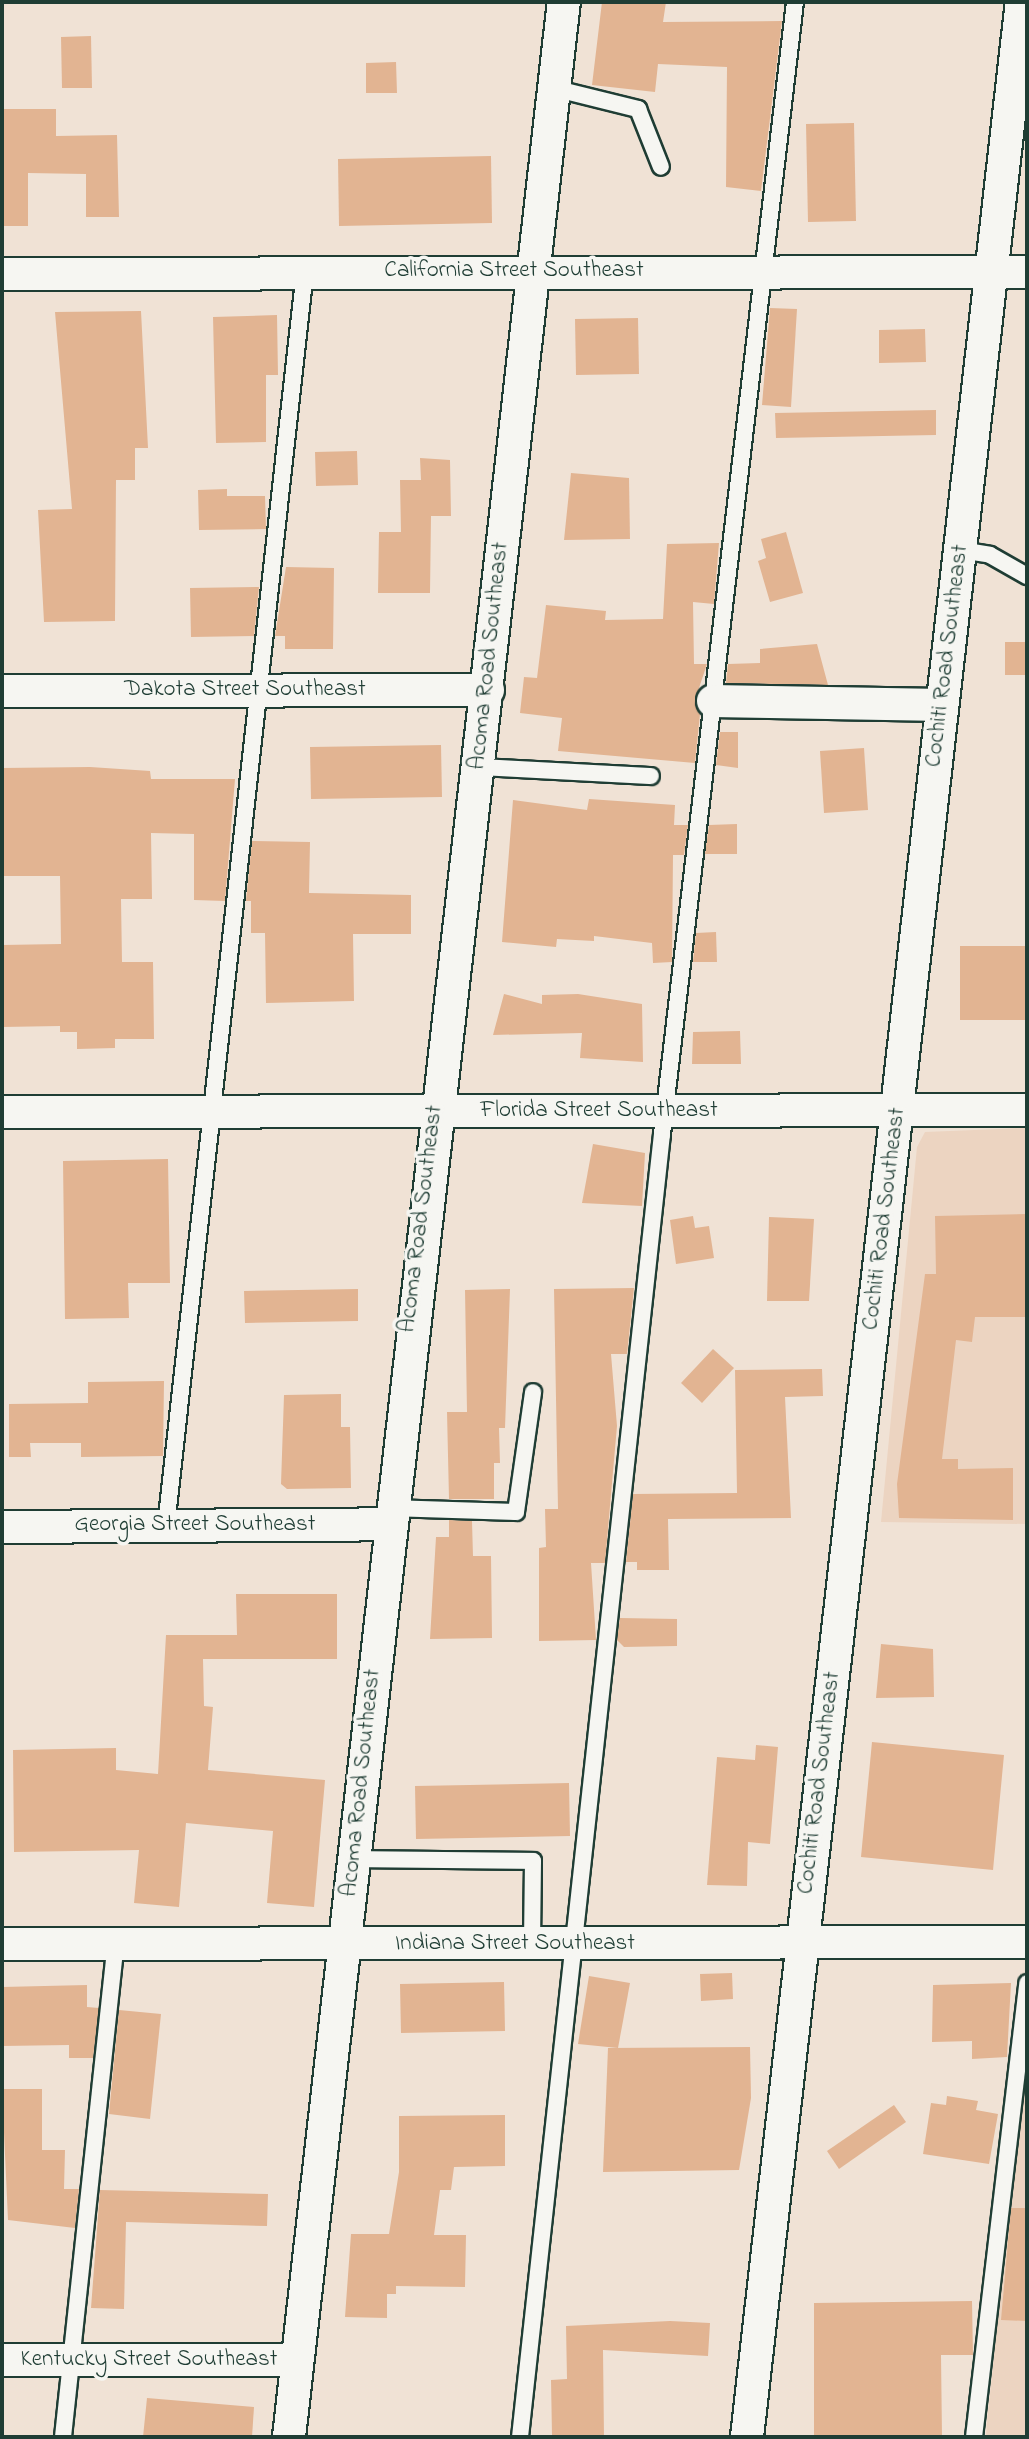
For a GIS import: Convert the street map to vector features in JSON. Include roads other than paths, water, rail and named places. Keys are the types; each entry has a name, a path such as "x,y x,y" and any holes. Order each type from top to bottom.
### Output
{"street":[{"name":"Acoma Road Southeast","path":"289,2437 345,1944 389,1516 435,1111 488,691 530,270 564,2"},
{"name":"Cochiti Road Southeast","path":"747,2437 1022,2"},
{"name":"California Street Southeast","path":"2,274 530,270 1027,272"},
{"name":"Dakota Street Southeast","path":"2,691 488,691"},
{"path":"713,701 942,705"},
{"name":"Florida Street Southeast","path":"2,1112 1027,1110"},
{"name":"Georgia Street Southeast","path":"2,1527 166,1526 389,1516"},
{"name":"Indiana Street Southeast","path":"2,1944 1027,1942"},
{"name":"Kentucky Street Southeast","path":"2,2360 297,2360"}],"lane":[{"path":"520,2437 578,1943 665,1111 795,2"},
{"path":"553,88 638,109 661,167"},
{"path":"166,1526 208,1112 305,271"},
{"path":"960,550 990,555 1027,576"},
{"path":"479,767 651,776"},
{"path":"389,1516 516,1511 533,1392"},
{"path":"354,1859 533,1861 532,1943"},
{"path":"63,2437 116,1944"},
{"path":"974,2437 1027,1983"}]}
